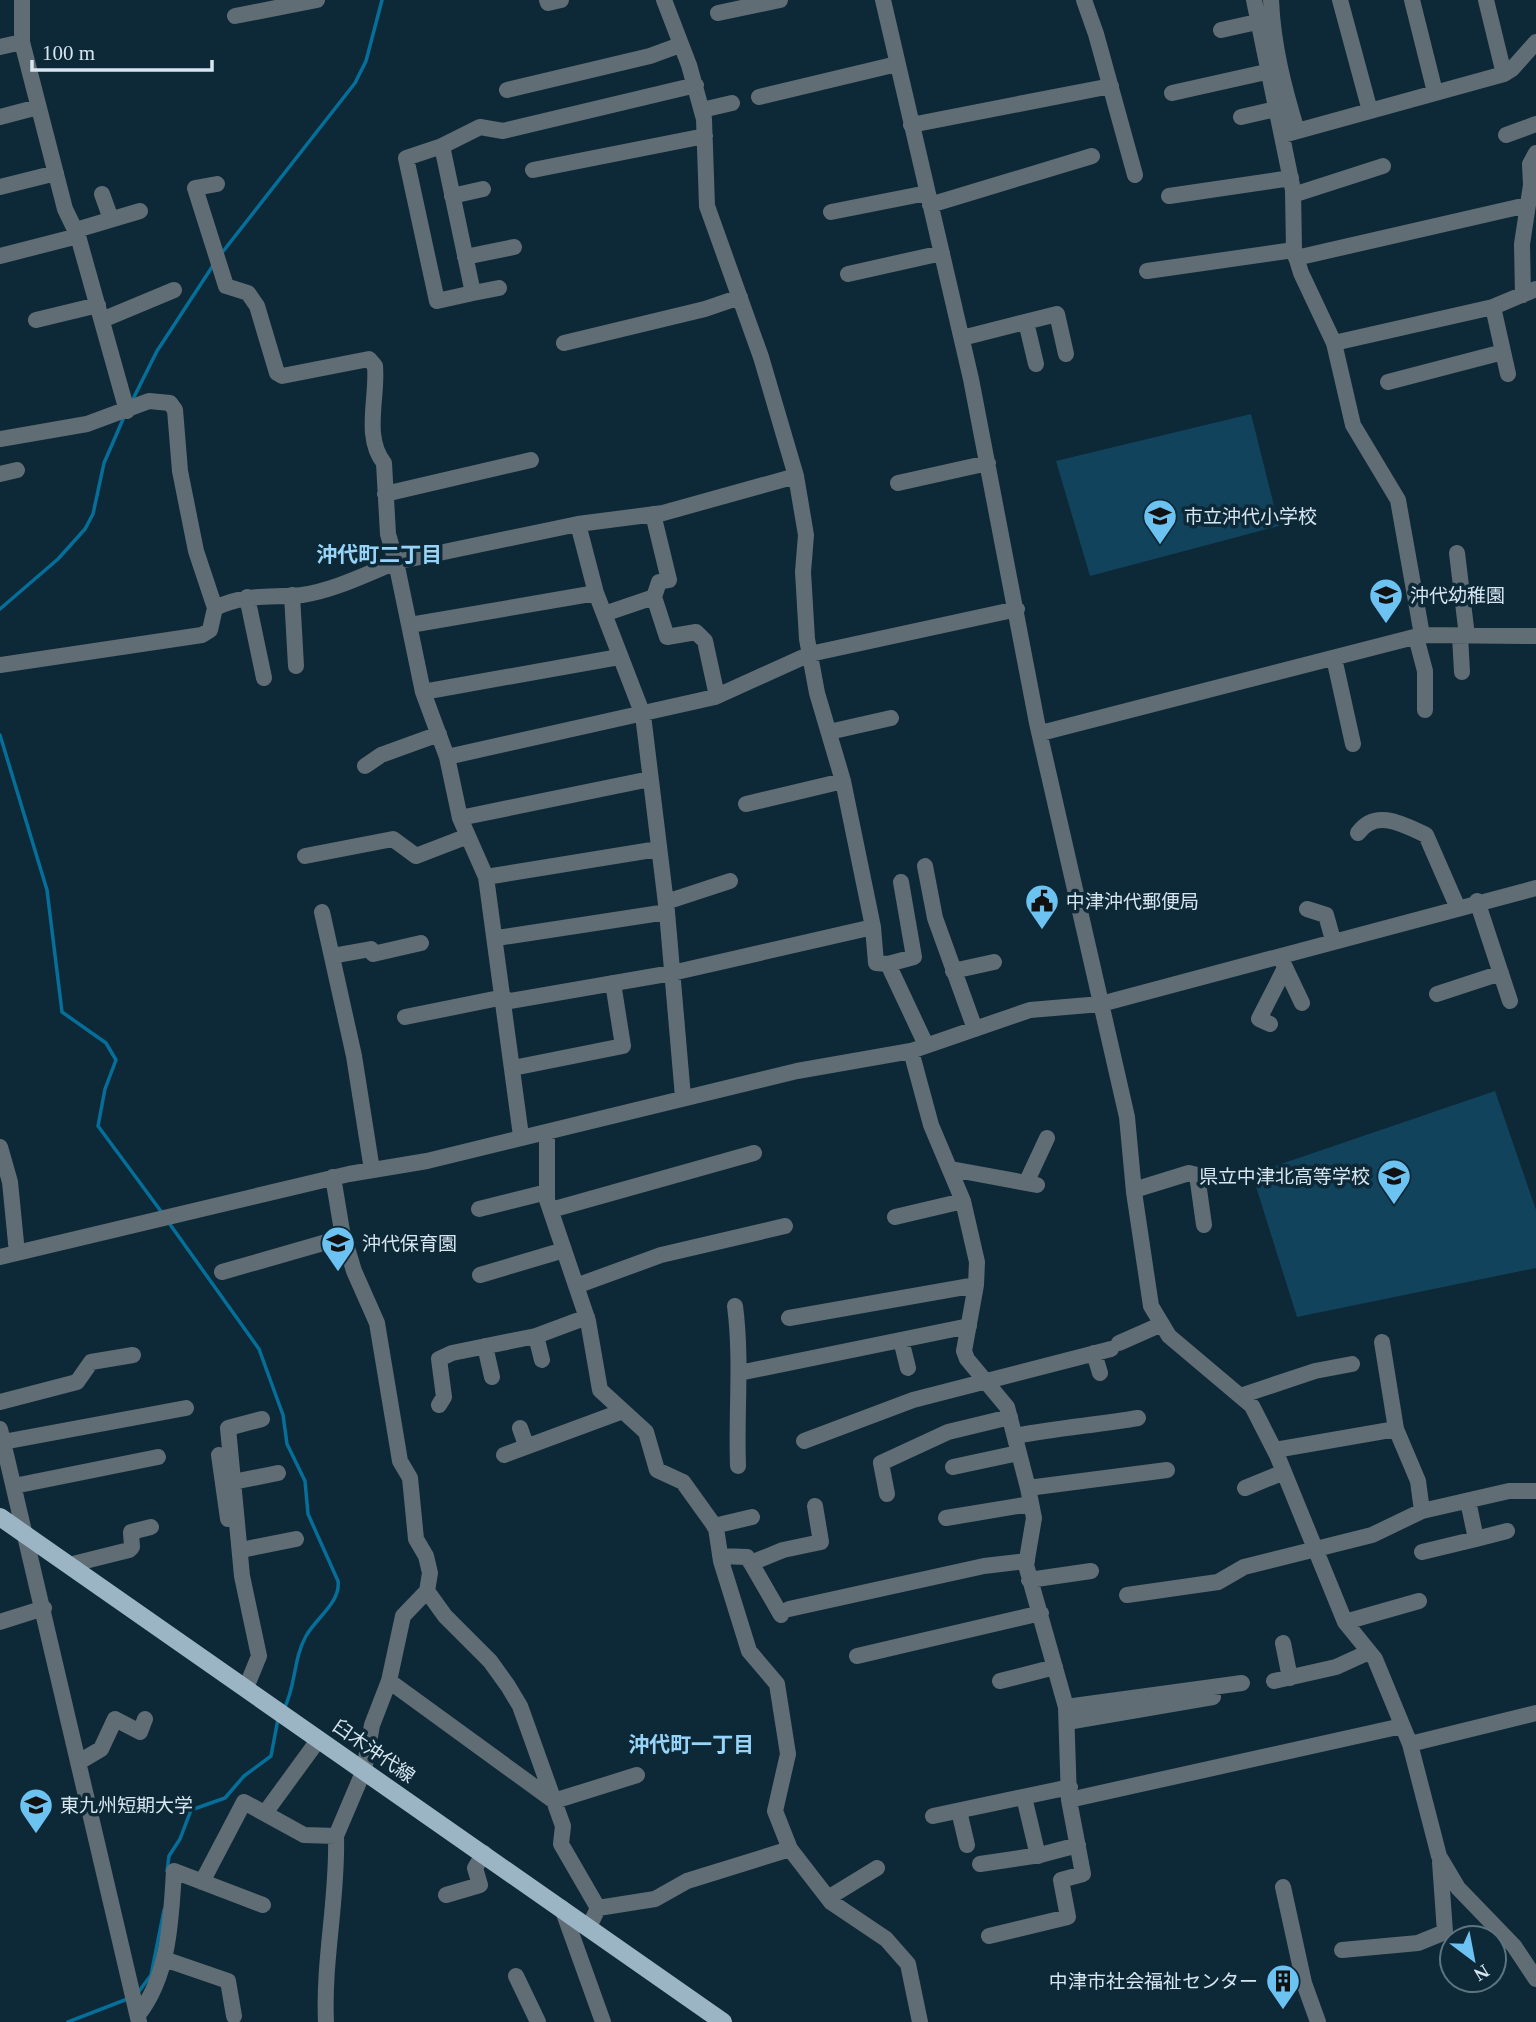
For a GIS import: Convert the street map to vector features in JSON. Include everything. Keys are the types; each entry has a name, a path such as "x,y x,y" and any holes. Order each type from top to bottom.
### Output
{"main road":[{"name":"臼木沖代線","path":"0,1517 723,2022"}],"street":[{"path":"22,0 22,42 38,107 65,209 77,233 127,411"},
{"path":"235,16 317,0"},
{"path":"547,0 548,3 561,0"},
{"path":"664,0 696,85 702,110 707,206 774,397 796,476 806,535 804,599 810,654 844,780 873,927 876,963 888,964 914,957 901,882"},
{"path":"718,13 780,0"},
{"path":"883,0 962,338 1039,728 1127,1117 1134,1190 1151,1306 1169,1336 1252,1406 1275,1450 1345,1622 1375,1659 1410,1744 1439,1856 1446,1932 1418,1943 1342,1950"},
{"path":"1084,0 1135,175"},
{"path":"1254,0 1266,72 1276,109 1290,133"},
{"path":"1271,0 1272,31 1290,133 1295,254 1334,342 1353,425 1398,500 1425,671 1425,710"},
{"path":"1340,0 1370,111"},
{"path":"1412,0 1435,92"},
{"path":"1486,0 1504,74"},
{"path":"1221,30 1257,22"},
{"path":"0,47 22,42"},
{"path":"1290,133 1504,74 1512,69 1536,42"},
{"path":"507,90 650,56 680,46"},
{"path":"759,97 897,64"},
{"path":"1172,93 1266,72"},
{"path":"499,288 473,293 439,309 406,158 442,146 480,128 503,131 696,85"},
{"path":"911,125 1111,86"},
{"path":"702,110 732,103"},
{"path":"0,117 38,107"},
{"path":"1241,117 1276,109"},
{"path":"1506,135 1536,124"},
{"path":"533,170 705,136"},
{"path":"442,146 473,293"},
{"path":"1334,342 1493,307 1529,292 1522,244 1530,164 1536,153"},
{"path":"831,212 929,199 1092,156"},
{"path":"1293,195 1383,166"},
{"path":"0,187 56,173"},
{"path":"1169,196 1290,178"},
{"path":"217,184 190,189 226,286 248,293 257,306 277,373 282,376 369,359 375,366 373,431 379,457 384,463 388,534 423,692 447,757 460,818 486,877 497,938 522,1136"},
{"path":"452,196 483,189"},
{"path":"103,194 111,219"},
{"path":"1147,271 1295,254 1527,205"},
{"path":"0,256 140,211"},
{"path":"465,257 514,247"},
{"path":"848,274 942,253"},
{"path":"36,320 100,312 174,290"},
{"path":"564,343 705,309 740,297"},
{"path":"1493,307 1508,374"},
{"path":"962,338 1056,314 1066,354"},
{"path":"1026,322 1036,363"},
{"path":"1388,382 1503,352"},
{"path":"0,439 87,424 149,401 161,400 170,403 175,410 180,471 196,551 215,608 210,630 202,635 0,665"},
{"path":"385,494 531,460"},
{"path":"898,483 988,463"},
{"path":"0,474 17,470"},
{"path":"215,608 247,597 326,590 396,562 578,524 653,514 796,476"},
{"path":"653,514 669,580 659,582 654,597 667,637 696,632 705,641 717,696"},
{"path":"578,524 596,593 643,715 666,907 683,1097"},
{"path":"1457,553 1463,636 1462,672"},
{"path":"410,625 596,593"},
{"path":"292,595 296,666"},
{"path":"247,597 264,678"},
{"path":"604,614 654,597"},
{"path":"447,757 643,715 717,696 810,654 1017,609"},
{"path":"1039,728 1419,636 1536,636"},
{"path":"423,692 620,657"},
{"path":"1334,658 1353,744"},
{"path":"829,732 891,718"},
{"path":"365,766 381,755 439,734"},
{"path":"460,818 650,779"},
{"path":"746,804 844,780"},
{"path":"1358,833 1364,825 1388,818 1426,835 1457,906"},
{"path":"305,856 393,839 416,856 468,836"},
{"path":"486,877 658,849"},
{"path":"925,866 935,918 975,1029"},
{"path":"497,938 666,907 730,881"},
{"path":"0,1258 333,1177 427,1161 683,1097 729,1089 797,1071 919,1048 1030,1010 1101,1004 1282,961 1333,940 1457,906 1536,888"},
{"path":"1477,901 1510,1001"},
{"path":"1307,909 1326,915 1333,940"},
{"path":"322,912 354,1056 372,1170"},
{"path":"405,1017 672,973 873,927"},
{"path":"332,956 371,949 373,954 421,943"},
{"path":"1282,961 1302,1003"},
{"path":"1270,1024 1259,1019 1282,961"},
{"path":"953,971 994,962"},
{"path":"888,964 919,1048 931,1125 963,1201 977,1262 976,1285 964,1351 967,1360 1001,1396 1010,1417 1034,1518 1027,1561 1030,1580 1067,1714 1070,1793 1083,1874 1061,1881 1068,1917 989,1936"},
{"path":"1437,994 1501,973"},
{"path":"513,1068 623,1046 613,983"},
{"path":"547,1132 547,1192 587,1317 600,1390 646,1432 657,1470 683,1482 714,1526 720,1556 749,1651 777,1684 788,1754 775,1811 790,1849 828,1898 886,1939 908,1964 920,2022"},
{"path":"951,1169 1032,1183 1047,1138"},
{"path":"0,1147 10,1182 17,1253"},
{"path":"551,1210 754,1153"},
{"path":"1134,1190 1188,1174 1197,1175 1204,1225"},
{"path":"326,2022 324,1994 337,1861 336,1836 364,1770 372,1725 389,1681 403,1616 427,1591 430,1573 426,1556 416,1539 410,1478 400,1461 377,1323 354,1271 344,1237 333,1177"},
{"path":"479,1209 547,1192"},
{"path":"895,1217 963,1201"},
{"path":"576,1286 661,1255 785,1226"},
{"path":"222,1272 344,1237"},
{"path":"480,1275 564,1250"},
{"path":"789,1318 976,1285"},
{"path":"738,1466 736,1400 741,1390 739,1313"},
{"path":"439,1405 444,1397 439,1359 452,1353 536,1336 587,1317"},
{"path":"804,1441 913,1400 1108,1349 1162,1324"},
{"path":"739,1373 969,1326"},
{"path":"536,1336 542,1360"},
{"path":"901,1340 908,1367"},
{"path":"1382,1342 1396,1429 1418,1481 1422,1511"},
{"path":"485,1346 492,1377"},
{"path":"1100,1373 1108,1349"},
{"path":"0,1402 77,1382 91,1362 133,1354"},
{"path":"1240,1396 1315,1371 1352,1364"},
{"path":"139,2018 2,1435 187,1408"},
{"path":"503,1455 623,1411"},
{"path":"887,1494 881,1463 948,1432 1010,1417"},
{"path":"1015,1436 1065,1426 1087,1427 1138,1418"},
{"path":"246,1688 259,1657 242,1576 228,1428 262,1419"},
{"path":"520,1428 526,1446"},
{"path":"1275,1450 1396,1429"},
{"path":"953,1467 1018,1453"},
{"path":"219,1455 228,1519 237,1518"},
{"path":"14,1486 158,1457"},
{"path":"946,1518 1029,1496 1167,1470"},
{"path":"1245,1488 1284,1472"},
{"path":"233,1482 278,1473"},
{"path":"1127,1595 1218,1583 1244,1567 1372,1535 1422,1511 1509,1492 1536,1491"},
{"path":"1468,1501 1476,1539"},
{"path":"751,1563 783,1550 821,1542 816,1506"},
{"path":"714,1526 752,1517"},
{"path":"69,1565 129,1550 132,1547 131,1532 151,1527"},
{"path":"1422,1552 1507,1531"},
{"path":"241,1550 296,1539"},
{"path":"720,1556 747,1557 785,1612 984,1566 1027,1561"},
{"path":"1030,1580 1091,1572"},
{"path":"427,1591 445,1616 490,1661 520,1706 563,1826 561,1844 598,1908"},
{"path":"1345,1622 1419,1601"},
{"path":"0,1622 44,1608"},
{"path":"856,1656 1041,1613"},
{"path":"1283,1643 1290,1678"},
{"path":"1274,1681 1336,1667 1369,1652"},
{"path":"1000,1681 1055,1667"},
{"path":"389,1681 554,1801"},
{"path":"1067,1714 1242,1682"},
{"path":"1067,1714 1225,1695"},
{"path":"1410,1744 1536,1713"},
{"path":"79,1762 101,1749 115,1719 140,1732 145,1718"},
{"path":"933,1816 1024,1797 1070,1793 1402,1726"},
{"path":"265,1813 320,1739"},
{"path":"554,1801 637,1775"},
{"path":"1024,1797 1038,1856"},
{"path":"202,1882 244,1802 304,1835 336,1836"},
{"path":"959,1811 967,1845"},
{"path":"980,1864 1038,1856 1077,1845"},
{"path":"598,1908 655,1899 687,1881 790,1849"},
{"path":"446,1895 480,1885 475,1868 484,1853"},
{"path":"1439,1856 1458,1888 1514,1946 1535,1974"},
{"path":"828,1898 877,1868"},
{"path":"139,2018 154,1995 164,1959 174,1871 263,1905"},
{"path":"1283,1887 1304,1983 1318,2022"},
{"path":"562,1908 603,2022"},
{"path":"589,1927 598,1908"},
{"path":"164,1959 228,1981 234,2016"},
{"path":"516,1976 538,2022"}],"shaded area":[{"path":"1251,414 1279,526 1090,576 1056,461"},
{"path":"1495,1091 1536,1210 1536,1268 1297,1317 1252,1174"}],"waterway":[{"path":"221,254 355,83 366,61 382,0"},
{"path":"132,401 157,351 214,264"},
{"path":"0,609 58,559 85,529 93,514 104,463 124,417"},
{"path":"0,735 47,890 62,1012 106,1043 116,1060 105,1089 98,1126 163,1214"},
{"path":"169,1223 259,1349 283,1415 287,1444 305,1481 308,1514 338,1581 336,1596 310,1629 302,1645 284,1709"},
{"path":"167,1871 169,1856 180,1839 191,1810 225,1798 244,1776 271,1756 278,1719"},
{"path":"137,1994 151,1975 164,1910"},
{"path":"68,2022 130,1998"}],"place":[{"name":"市立沖代小学校","path":"1160,546"},
{"name":"沖代幼稚園","path":"1386,625"},
{"name":"中津沖代郵便局","path":"1042,931"},
{"name":"県立中津北高等学校","path":"1394,1206"},
{"name":"沖代保育園","path":"338,1273"},
{"name":"東九州短期大学","path":"36,1835"},
{"name":"中津市社会福祉センター","path":"1283,2011"}],"district":[{"name":"沖代町二丁目","path":"379,555"},
{"name":"沖代町一丁目","path":"691,1745"}]}
